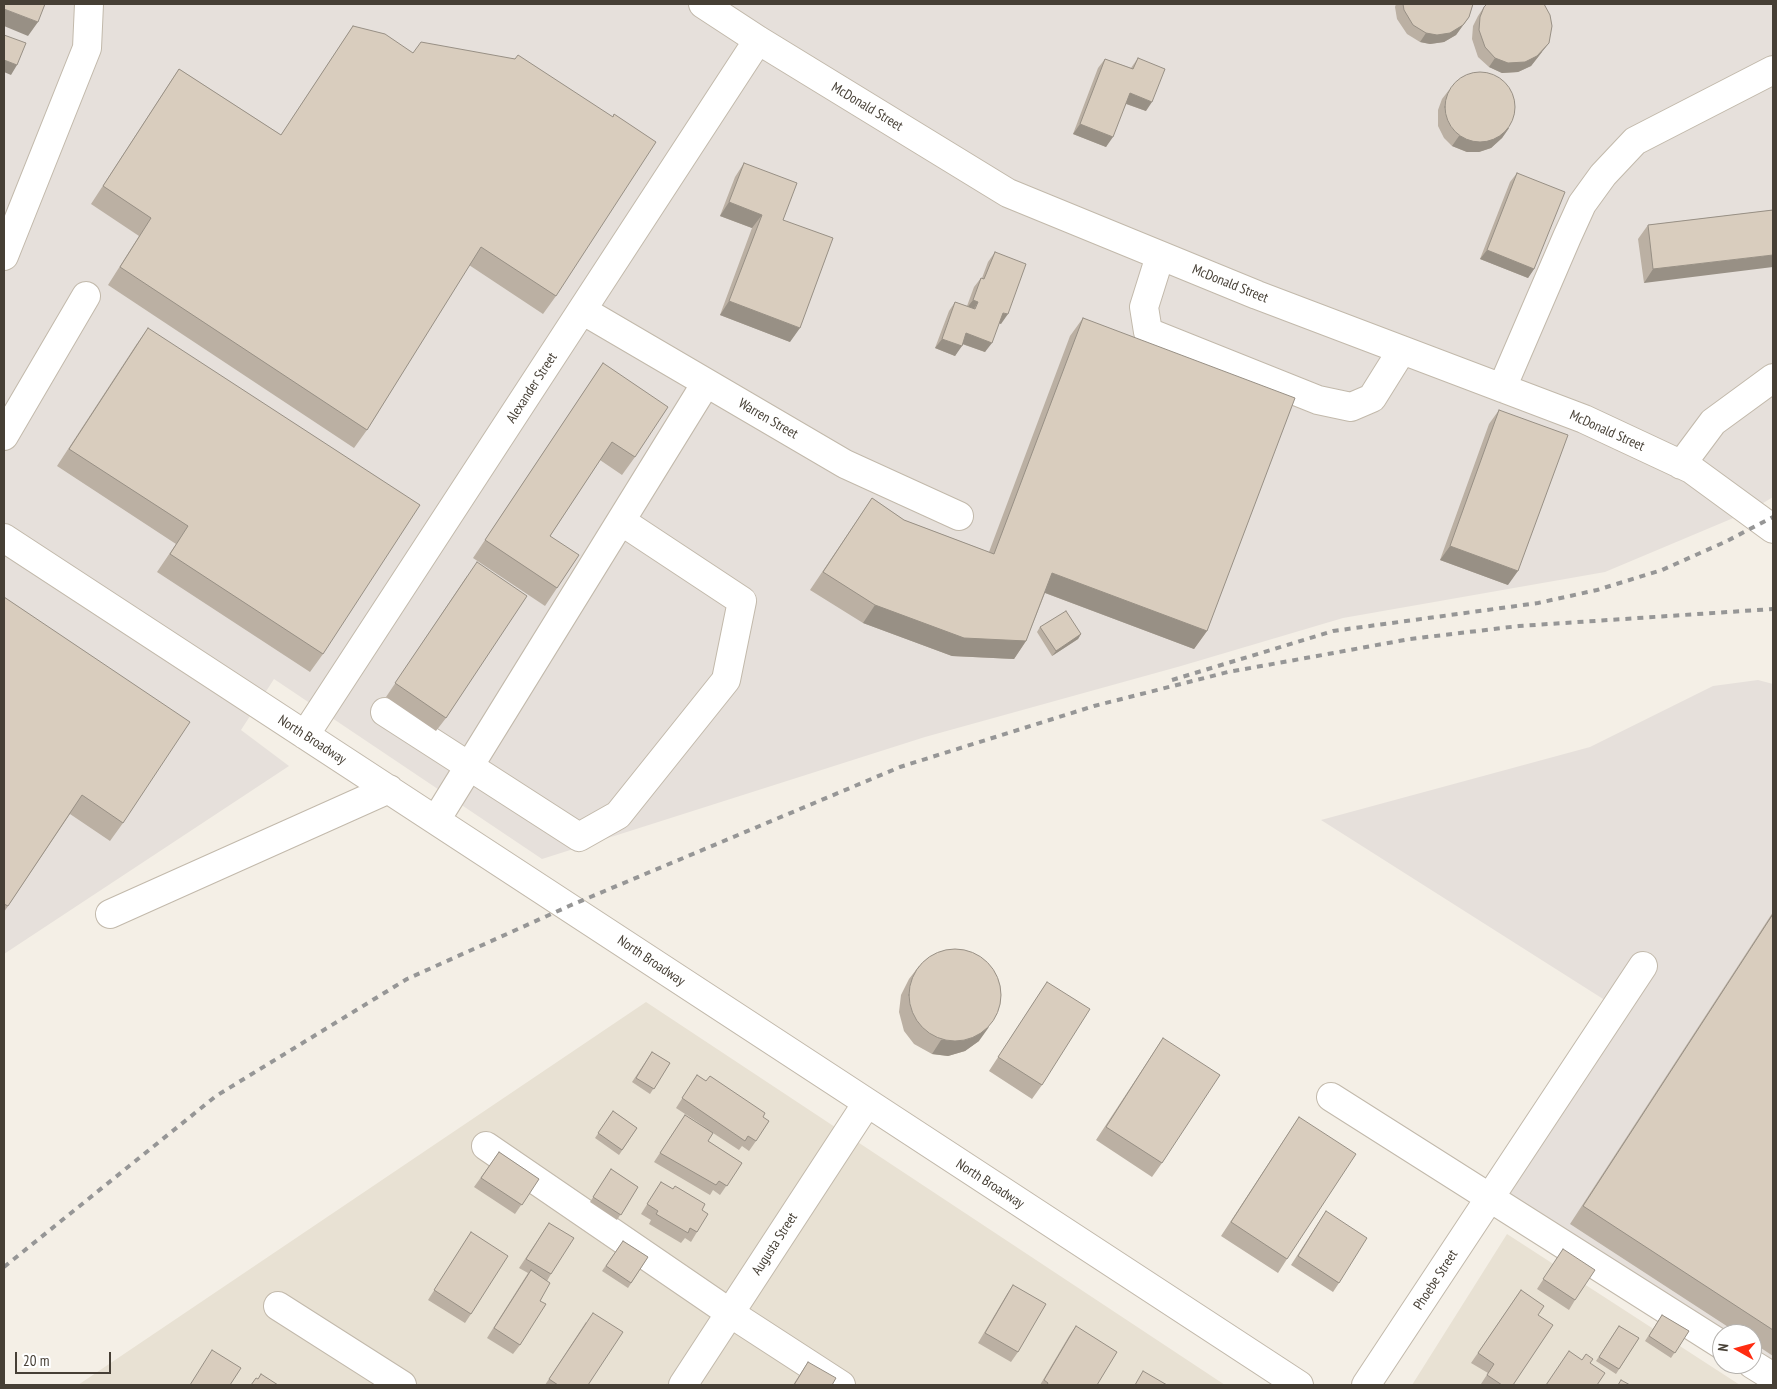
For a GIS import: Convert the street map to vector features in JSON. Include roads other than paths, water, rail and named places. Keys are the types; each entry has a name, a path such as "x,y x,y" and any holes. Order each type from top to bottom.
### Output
{"street":[{"path":"4,256 87,48 89,4"},
{"name":"McDonald Street","path":"713,7 758,40 1008,193 1160,256 1584,420 1681,465 1773,529"},
{"name":"Alexander Street","path":"305,735 758,40"},
{"path":"1502,388 1582,204 1603,175 1636,140 1773,70"},
{"path":"1160,256 1144,307 1148,332 1318,400 1351,407 1372,398 1402,350"},
{"path":"4,436 86,296"},
{"name":"Warren Street","path":"582,310 845,464 960,516"},
{"path":"1681,465 1713,422 1773,378"},
{"path":"436,820 706,383"},
{"path":"385,712 579,837 618,815 726,680 742,601 621,522"},
{"name":"North Broadway","path":"4,538 1299,1385"},
{"path":"110,914 388,789"},
{"name":"Phoebe Street","path":"1366,1385 1643,966"},
{"path":"1332,1097 1712,1339"},
{"name":"Augusta Street","path":"683,1385 867,1103"},
{"path":"486,1146 730,1313 841,1385"},
{"path":"278,1306 402,1385"},
{"path":"1762,1370 1773,1377"}],"railway":[{"path":"1172,680 1333,631 1538,603 1597,590 1662,570 1725,542 1773,517"},
{"path":"4,1267 216,1096 407,979 569,906 900,767 1094,706 1228,672 1410,639 1519,626 1773,609"}]}
